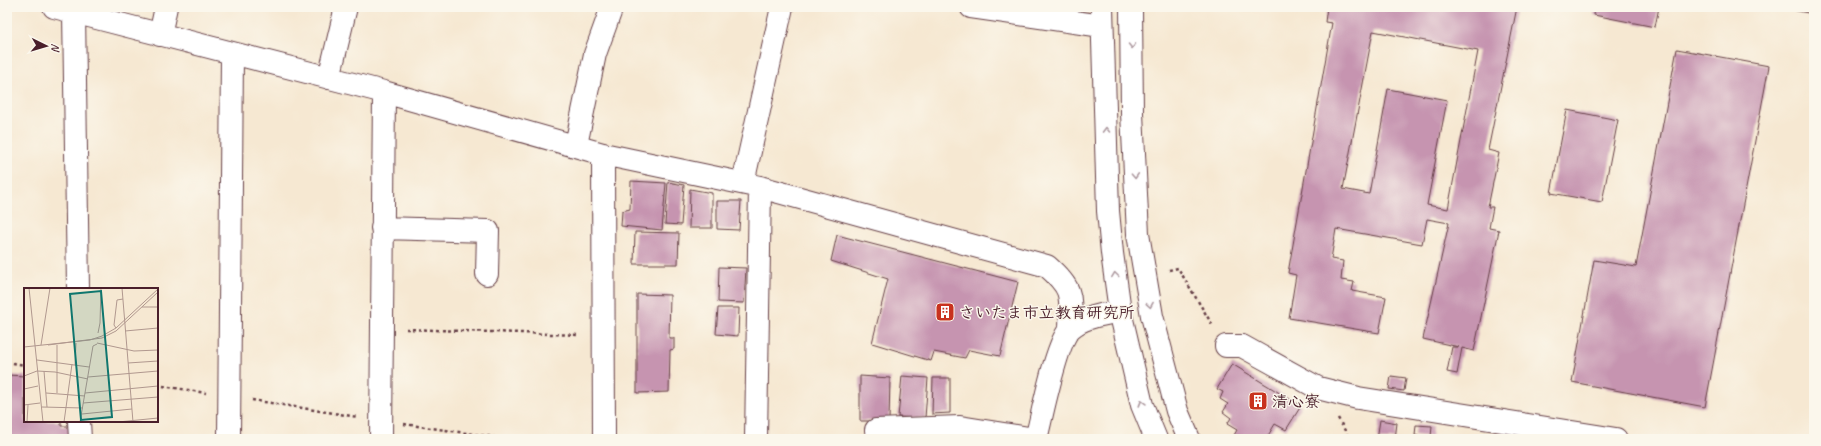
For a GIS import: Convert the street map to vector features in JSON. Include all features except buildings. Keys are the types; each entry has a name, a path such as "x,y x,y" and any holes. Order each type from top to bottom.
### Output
{"street":[{"path":"54,7 384,92 576,145 603,154 751,185 1047,266 1061,279 1071,297 1070,328 1060,346 1036,439 960,427 876,430"},
{"path":"160,35 166,7"},
{"path":"329,78 346,7"},
{"path":"576,145 595,54 612,7"},
{"path":"756,439 751,185 782,7"},
{"path":"971,7 1102,17 1108,211 1120,311 1142,405 1156,439"},
{"path":"1131,7 1132,113 1138,234 1152,316 1177,411 1189,439"},
{"path":"74,12 78,288"},
{"path":"229,439 228,396 232,53"},
{"path":"381,430 384,92"},
{"path":"603,154 604,439"},
{"path":"382,228 488,231 487,274"},
{"path":"1070,328 1088,318 1120,311"},
{"path":"1226,346 1242,346 1318,388 1358,398 1616,439"},
{"path":"79,422 80,439"}],"path":[{"path":"1169,270 1178,268 1226,346"},
{"path":"382,329 604,336"},
{"path":"7,362 24,365"},
{"path":"158,385 228,396 381,430 507,439"}],"place":[{"name":"さいたま市立教育研究所","path":"945,312"},
{"name":"清心寮","path":"1258,401"}]}
